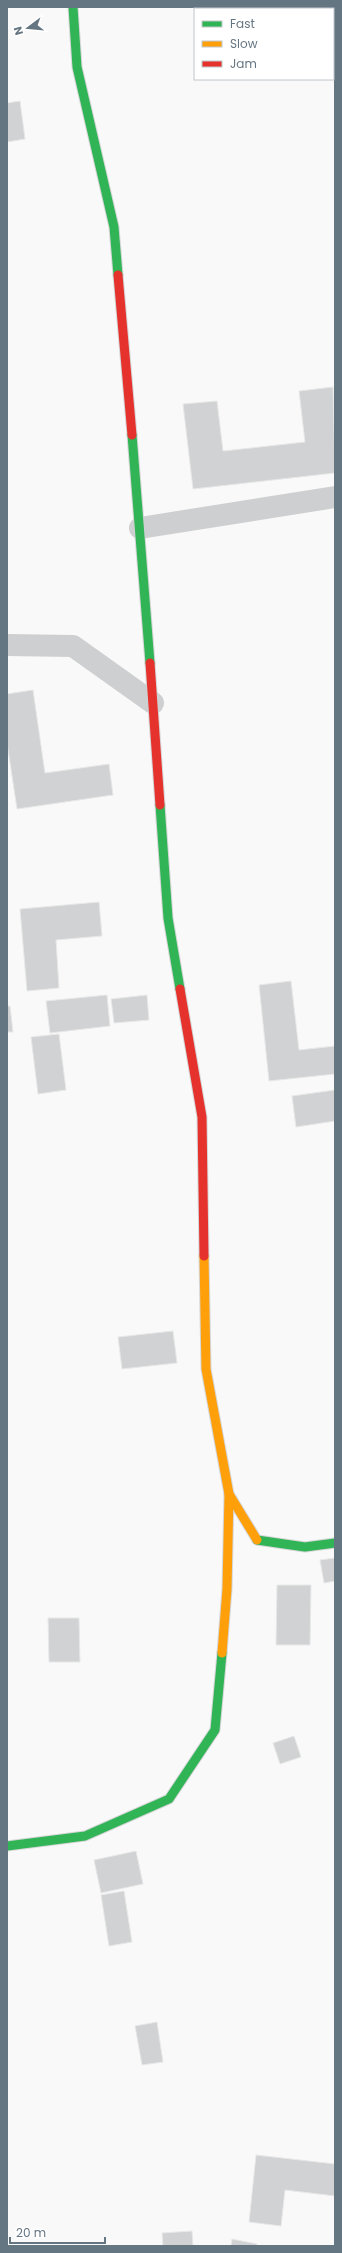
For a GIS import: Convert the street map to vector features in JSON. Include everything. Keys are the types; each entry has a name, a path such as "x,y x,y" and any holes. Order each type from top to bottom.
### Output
{"street":[{"path":"7,1846 85,1836 169,1799 215,1730 227,1589 229,1494 206,1369 202,1117 168,918 140,528 114,227 77,67 73,7"},
{"path":"140,528 335,497"},
{"path":"7,645 73,646 153,703"},
{"path":"229,1494 258,1541 305,1547 335,1543"}],"building":[{"path":"20,101 25,139 7,142 7,103"},
{"path":"333,387 335,473 193,489 183,404 217,401 223,451 305,442 299,391"},
{"path":"33,690 45,773 109,764 113,795 17,809 7,743 7,694"},
{"path":"99,902 102,936 56,940 59,988 27,991 20,909"},
{"path":"291,981 299,1050 335,1046 335,1074 269,1081 259,985"},
{"path":"107,995 110,1026 50,1033 46,1001"},
{"path":"147,995 149,1020 114,1023 111,999"},
{"path":"7,1006 10,1006 13,1032 7,1032"},
{"path":"59,1034 66,1090 38,1094 31,1037"},
{"path":"335,1090 335,1121 296,1127 292,1096"},
{"path":"173,1331 177,1363 122,1369 118,1337"},
{"path":"335,1558 335,1581 324,1583 320,1560"},
{"path":"277,1585 311,1585 310,1645 276,1645"},
{"path":"48,1618 79,1618 80,1662 49,1662"},
{"path":"294,1736 301,1757 280,1764 273,1743"},
{"path":"136,1851 143,1884 101,1893 94,1860"},
{"path":"124,1891 132,1942 109,1946 101,1895"},
{"path":"157,2022 163,2062 142,2065 135,2026"},
{"path":"256,2155 335,2164 335,2196 285,2190 281,2226 249,2222"},
{"path":"192,2231 193,2246 163,2246 162,2233"},
{"path":"232,2239 257,2244 257,2246 231,2246"}],"traffic: fast":[{"path":"73,7 77,67 114,227 118,275"},
{"path":"132,435 150,663"},
{"path":"160,805 168,918 180,989"},
{"path":"257,1540 305,1547 335,1543"},
{"path":"7,1846 85,1836 169,1799 215,1730 222,1653"}],"traffic: slow":[{"path":"204,1256 206,1369 229,1494 257,1540"},
{"path":"222,1653 227,1589 229,1494"}],"traffic: jam":[{"path":"118,275 132,435"},
{"path":"150,663 160,805"},
{"path":"180,989 202,1117 204,1256"}]}
